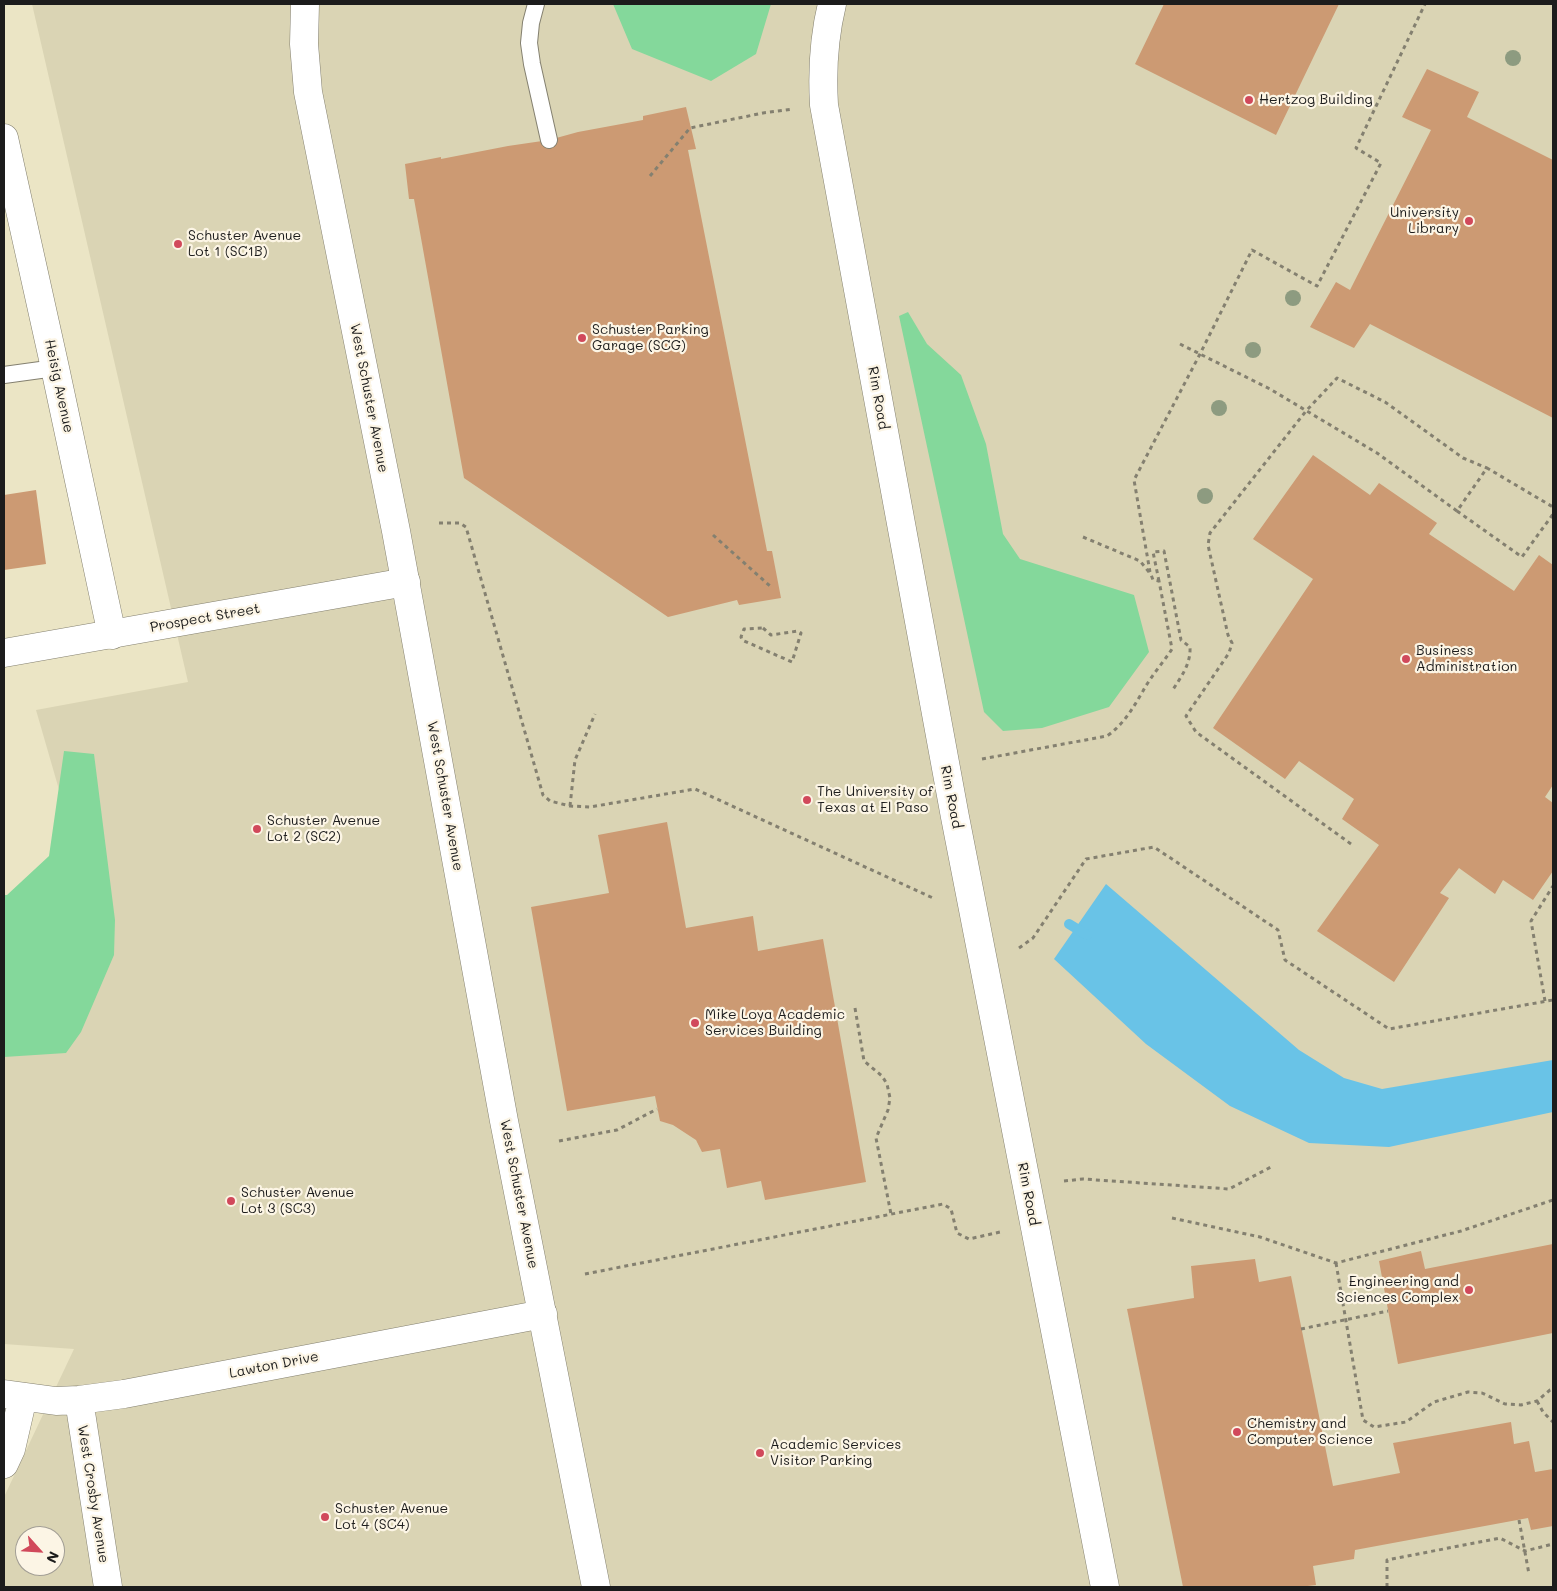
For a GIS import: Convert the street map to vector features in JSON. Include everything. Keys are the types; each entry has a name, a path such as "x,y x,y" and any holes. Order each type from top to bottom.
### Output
{"street":[{"name":"West Schuster Avenue","path":"305,4 304,44 308,92 406,582 504,1121 596,1587"},
{"name":"Rim Road","path":"832,4 824,50 822,81 824,105 955,817 1105,1587"},
{"name":"Heisig Avenue","path":"4,138 112,635"},
{"name":"Prospect Street","path":"4,653 406,582"},
{"name":"Lawton Drive","path":"13,1396 56,1401 124,1394 543,1314"},
{"path":"4,1464 11,1449 13,1396"},
{"name":"West Crosby Avenue","path":"79,1400 108,1587"}],"lane":[{"path":"536,4 531,22 529,42 549,140"},
{"path":"4,375 55,368"}],"path":[{"path":"1159,581 1153,580 1150,572 1134,480 1252,250 1317,286 1381,163 1356,148 1425,4"},
{"path":"650,176 690,128 796,108"},
{"path":"1180,344 1270,389 1377,452 1522,557 1553,514"},
{"path":"1351,844 1196,732 1186,716 1230,653 1232,643 1228,635 1208,545 1210,533 1306,411 1337,378 1386,402 1464,458 1488,468 1553,507"},
{"path":"1457,511 1488,468"},
{"path":"439,523 460,523 466,527 543,795 550,801 570,806 590,807 695,789 933,898"},
{"path":"713,535 770,586"},
{"path":"1083,537 1140,561 1150,572"},
{"path":"982,759 1107,736 1116,729 1136,705 1172,649 1153,552 1164,551 1181,640 1190,647 1191,656 1186,669 1172,691"},
{"path":"744,628 763,628 771,635 801,633 792,662 742,640 744,628"},
{"path":"570,806 575,760 595,714"},
{"path":"1019,948 1034,938 1086,859 1154,847 1278,930 1285,960 1388,1029 1553,1000"},
{"path":"1545,1001 1531,921 1553,886"},
{"path":"855,1008 864,1061 882,1076 887,1084 890,1098 888,1110 876,1138 891,1214"},
{"path":"559,1141 617,1130 657,1109"},
{"path":"1064,1181 1083,1179 1229,1189 1271,1168"},
{"path":"1172,1218 1260,1236 1336,1263 1460,1231 1553,1200"},
{"path":"585,1274 943,1204 951,1208 957,1233 963,1236 970,1239 1000,1232"},
{"path":"1336,1263 1363,1420 1374,1427 1406,1422 1434,1402 1468,1392 1482,1393 1504,1404 1521,1405 1537,1401 1553,1389"},
{"path":"1302,1329 1388,1311"},
{"path":"1537,1401 1543,1412 1553,1422"},
{"path":"1519,1520 1529,1574"},
{"path":"1387,1587 1387,1560 1500,1538 1525,1550 1553,1544"}],"shaded area":[{"name":"The University of Texas at El Paso","path":"32,4 1553,4 1553,1587 4,1587 4,1497 74,1349 4,1344 4,975 88,890 36,710 188,682"}],"green space":[{"path":"613,4 771,4 756,54 711,81 632,49"},
{"path":"908,312 927,344 961,375 986,444 1003,534 1020,559 1134,595 1149,652 1109,707 1042,728 1003,731 984,712 899,316"},
{"path":"64,751 94,754 115,920 114,955 81,1032 66,1053 4,1057 4,895 7,895 49,856"}],"water":[{"path":"1106,884 1299,1050 1344,1078 1382,1089 1553,1060 1553,1112 1389,1147 1309,1143 1230,1106 1146,1044 1054,959"}],"building":[{"name":"Hertzog Building","path":"1164,4 1339,4 1276,135 1135,64"},
{"name":"University Library","path":"1427,69 1479,92 1467,117 1553,160 1553,418 1370,324 1354,348 1310,327 1336,282 1350,290 1431,130 1402,117"},
{"name":"Schuster Parking Garage (SCG)","path":"686,107 696,149 688,150 767,551 772,551 781,598 739,605 737,600 668,617 464,478 414,199 409,199 405,164 549,140 578,132 643,120 643,116"},
{"name":"Business Administration","path":"1313,455 1370,495 1379,483 1437,523 1429,534 1514,591 1539,555 1553,565 1553,785 1545,797 1553,803 1553,871 1533,900 1503,880 1495,894 1459,868 1440,893 1449,898 1394,982 1317,931 1379,845 1342,819 1354,799 1299,761 1285,779 1213,728 1313,579 1253,539"},
{"path":"36,490 46,564 4,570 4,495"},
{"name":"Mike Loya Academic Services Building","path":"667,822 686,928 753,916 758,951 823,939 866,1182 765,1200 761,1181 727,1188 720,1149 702,1152 696,1140 673,1125 660,1121 655,1096 567,1111 531,907 609,893 598,835"},
{"name":"Engineering and Sciences Complex","path":"1553,1244 1553,1333 1398,1364 1379,1261 1421,1251 1425,1269"},
{"name":"Chemistry and Computer Science","path":"1255,1259 1259,1282 1291,1276 1333,1486 1400,1473 1393,1443 1511,1422 1514,1444 1529,1441 1535,1472 1553,1469 1553,1526 1531,1530 1528,1518 1355,1550 1354,1559 1313,1566 1316,1585 1299,1587 1183,1587 1127,1309 1194,1298 1191,1266"}],"waterway":[{"path":"1069,924 1087,935"}],"place":[{"name":"Hertzog Building","path":"1249,100"},
{"name":"University Library","path":"1469,221"},
{"name":"Schuster Avenue Lot 1 (SC1B)","path":"178,244"},
{"name":"Schuster Parking Garage (SCG)","path":"582,338"},
{"name":"Business Administration","path":"1406,659"},
{"name":"The University of Texas at El Paso","path":"807,800"},
{"name":"Schuster Avenue Lot 2 (SC2)","path":"257,829"},
{"name":"Mike Loya Academic Services Building","path":"695,1023"},
{"name":"Schuster Avenue Lot 3 (SC3)","path":"231,1201"},
{"name":"Engineering and Sciences Complex","path":"1469,1290"},
{"name":"Chemistry and Computer Science","path":"1237,1432"},
{"name":"Academic Services Visitor Parking","path":"760,1453"},
{"name":"Schuster Avenue Lot 4 (SC4)","path":"325,1517"}]}
